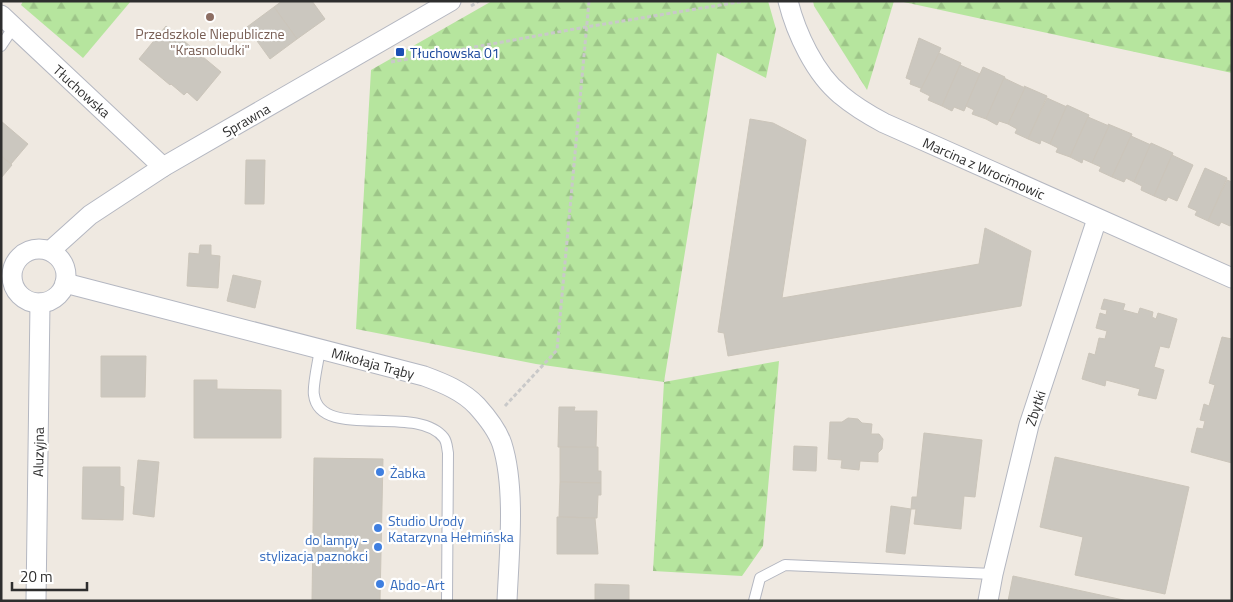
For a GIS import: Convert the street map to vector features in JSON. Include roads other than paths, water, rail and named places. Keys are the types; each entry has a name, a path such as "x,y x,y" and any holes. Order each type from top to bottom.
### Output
{"street":[{"name":"Sprawna","path":"50,251 90,215 163,167 451,1"},
{"name":"Marcina z Wrocimowic","path":"788,1 799,36 816,66 840,95 884,123 1232,278"},
{"name":"Tłuchowska","path":"7,21 163,167"},
{"name":"Zbytki","path":"988,601 1029,425 1097,219"},
{"path":"41,248 50,251 58,256 64,264 66,274 62,291 48,302 30,302 21,297 6,280 22,254 31,249 41,248"},
{"name":"Mikołaja Trąby","path":"65,283 424,376 447,384 464,395 477,406 490,423 501,442 507,467 510,504 507,601"},
{"name":"Aluzyjna","path":"36,601 40,303"}],"lane":[{"path":"1,46 7,21"},
{"path":"320,349 314,395 321,410 336,418 419,423 436,430 445,440 448,453 447,601"},
{"path":"754,601 760,578 786,565 993,574"}],"place":[{"name":"Przedszkole Niepubliczne \"Krasnoludki\"","path":"210,17"},
{"name":"Tłuchowska 01","path":"400,52"},
{"name":"Żabka","path":"380,472"},
{"name":"Studio Urody Katarzyna Hełmińska","path":"378,528"},
{"name":"do lampy - stylizacja paznokci","path":"378,547"},
{"name":"Abdo-Art","path":"380,584"}]}
